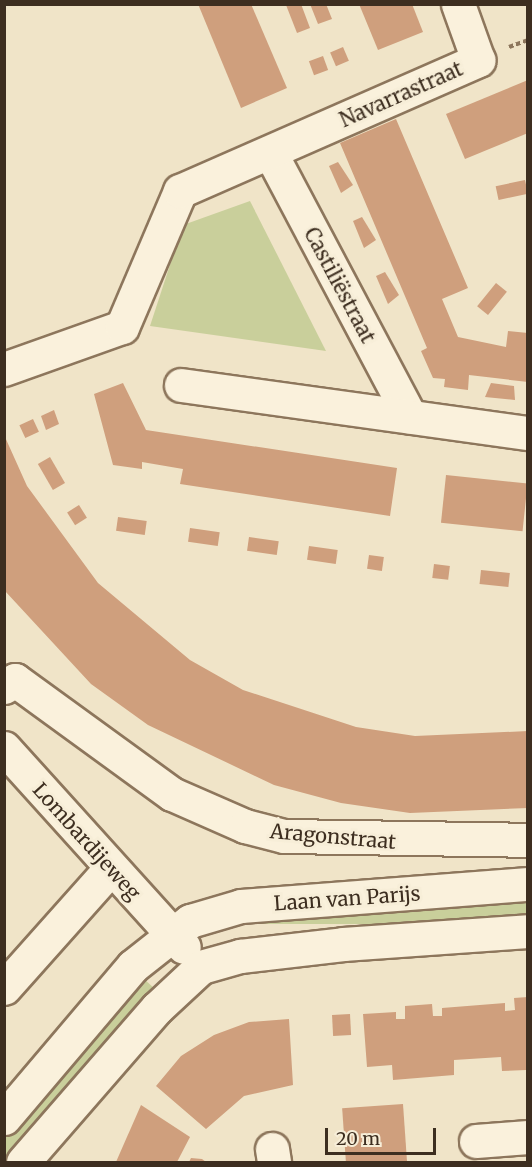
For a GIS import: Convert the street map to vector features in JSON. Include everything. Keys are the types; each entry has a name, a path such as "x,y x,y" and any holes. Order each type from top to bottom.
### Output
{"street":[{"name":"Navarrastraat","path":"271,154 478,60 458,4"},
{"path":"4,369 122,327 180,191 271,154"},
{"name":"Castiliëstraat","path":"271,154 410,417"},
{"path":"181,385 528,433"},
{"name":"Aragonstraat","path":"4,687 15,680 172,794 245,826 284,836 528,840"},
{"name":"Lombardijeweg","path":"4,748 110,869 171,932"},
{"path":"4,988 110,869"},
{"name":"Laan van Parijs","path":"4,1118 134,966 171,932 241,906 528,884"},
{"path":"23,1162 157,1008 201,967 240,956 332,945 528,931"},
{"path":"171,932 201,967"},
{"path":"476,1141 528,1137"}],"green space":[{"path":"250,201 326,351 150,326 183,225"},
{"path":"239,897 527,897 527,924 239,924"},
{"path":"143,978 156,990 12,1162 5,1162 5,1135"}],"building":[{"path":"198,4 251,4 287,88 241,108"},
{"path":"301,4 310,28 297,33 286,5"},
{"path":"310,4 326,4 332,19 318,24"},
{"path":"359,4 412,4 423,32 378,50"},
{"path":"343,47 349,61 336,66 330,52"},
{"path":"323,56 328,70 314,75 309,61"},
{"path":"528,80 528,133 465,159 446,114"},
{"path":"396,119 468,288 442,299 458,337 506,347 508,331 528,333 528,382 469,375 468,390 444,387 445,379 433,378 421,351 427,348 340,143"},
{"path":"338,162 353,185 341,193 329,166"},
{"path":"525,180 528,194 499,200 496,186"},
{"path":"362,217 376,240 364,248 353,221"},
{"path":"385,272 399,295 388,304 376,276"},
{"path":"496,283 507,292 488,315 477,306"},
{"path":"123,383 146,430 397,468 390,516 180,484 183,469 142,462 142,469 113,465 94,394"},
{"path":"491,383 514,386 515,400 485,397"},
{"path":"54,410 59,424 46,430 41,416"},
{"path":"33,419 39,432 25,438 19,425"},
{"path":"5,437 27,486 98,583 190,660 243,690 356,727 415,736 528,731 528,808 410,813 341,803 274,785 148,725 91,684 5,591"},
{"path":"50,457 65,483 53,490 38,464"},
{"path":"446,475 528,484 523,531 441,523"},
{"path":"79,505 87,518 75,525 67,512"},
{"path":"118,517 147,521 145,535 116,531"},
{"path":"190,528 220,532 218,546 188,542"},
{"path":"249,537 279,541 277,555 247,551"},
{"path":"309,546 338,550 336,564 307,560"},
{"path":"369,555 384,557 382,571 367,569"},
{"path":"434,564 450,566 448,580 432,578"},
{"path":"481,570 510,573 508,587 480,584"},
{"path":"528,997 526,1070 502,1071 501,1057 454,1060 454,1075 393,1080 392,1065 367,1067 363,1014 396,1012 396,1019 405,1019 405,1006 432,1004 433,1016 442,1016 442,1008 505,1003 505,1011 515,1010 514,998"},
{"path":"350,1014 351,1035 333,1036 332,1015"},
{"path":"289,1019 293,1085 244,1096 206,1129 156,1086 181,1056 214,1035 249,1022"},
{"path":"403,1104 407,1162 346,1162 342,1108"},
{"path":"141,1105 190,1137 177,1162 116,1162"},
{"path":"191,1158 202,1159 206,1162 189,1162"}]}
